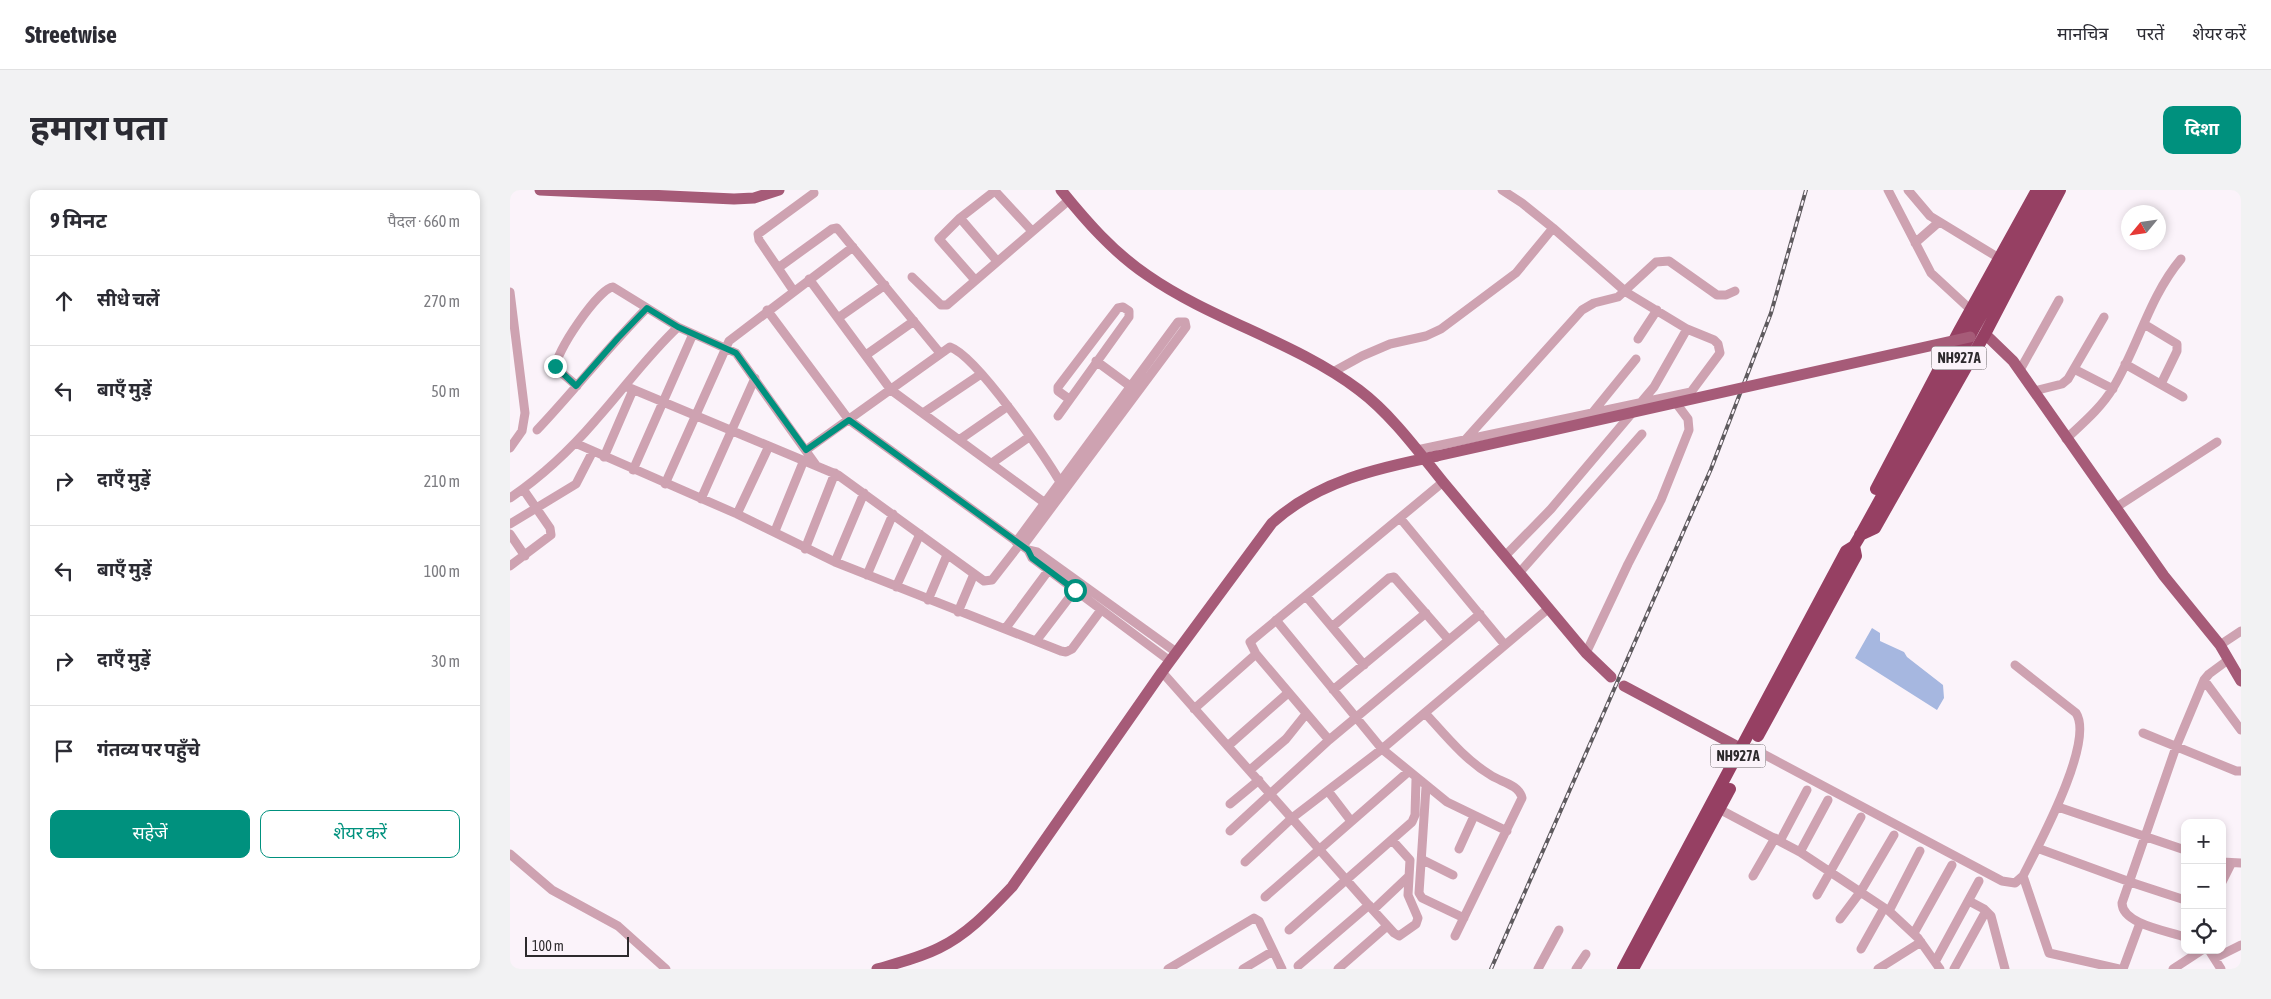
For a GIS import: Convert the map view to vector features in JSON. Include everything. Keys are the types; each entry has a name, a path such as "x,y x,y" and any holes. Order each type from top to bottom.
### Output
{"highway":[{"path":"2037,190 1860,519 1860,536 1875,528 1985,334 2060,190"},
{"name":"NH927A","path":"1623,969 1856,556 1860,536 2050,190"},
{"name":"NH927A","path":"1633,969 1719,809 1747,749"}],"main road":[{"path":"540,190 734,199 754,198 779,190"},
{"path":"1061,190 1107,243 1148,276 1333,372 1362,392 1420,454 1586,653 1611,677"},
{"path":"1985,334 2003,349 2020,370 2066,439 2164,576 2220,645 2241,681"},
{"path":"877,969 941,948 961,935 1012,887 1173,656 1260,537 1287,509 1310,495 1340,481 1420,454 1437,456 1970,337"},
{"path":"1624,686 1747,749"}],"street":[{"path":"1420,454 1466,439 1640,403 1694,389 1720,353 1718,344 1714,340 1688,329 1626,292 1553,228 1522,203 1502,190"},
{"path":"1888,190 1931,273 1971,310"},
{"path":"1908,190 1925,213 1999,258"},
{"path":"974,280 940,241 940,236 960,218 996,191 1032,231"},
{"path":"793,290 758,240 758,234 814,193"},
{"path":"912,277 944,306 952,303 974,280 1069,200"},
{"path":"960,218 997,261"},
{"path":"1915,243 1939,222"},
{"path":"778,268 835,228 839,230 940,353"},
{"path":"1333,372 1362,356 1390,344 1426,336 1441,329 1516,273 1553,228"},
{"path":"665,484 724,348 734,335 853,247"},
{"path":"2066,439 2100,406 2113,388 2165,279 2181,259"},
{"path":"1466,439 1582,310 1594,303 1618,297 1626,292 1656,262 1664,260 1717,295 1726,295 1735,291"},
{"path":"809,279 891,390 1048,505"},
{"path":"838,318 885,285"},
{"path":"576,386 556,368 555,363 580,321 604,291 608,288 616,288 678,327 736,353 816,466"},
{"path":"510,292 525,413 522,431 510,448"},
{"path":"2020,370 2059,300"},
{"path":"1058,416 1129,317 1129,311 1123,307 1118,308 1058,387 1058,391 1069,399"},
{"path":"537,430 647,308"},
{"path":"767,310 849,420 1022,546 1032,558 1048,571 1101,610 1173,656"},
{"path":"1638,339 1658,310"},
{"path":"2034,391 2062,384 2068,379 2104,317"},
{"path":"629,388 835,473 987,582 992,580 1022,546 1048,505 1063,486 1186,327 1185,322 1181,320 1178,322 1130,386 1063,486"},
{"path":"866,356 914,321"},
{"path":"2144,324 2177,344 2177,351 2161,384"},
{"path":"510,498 523,489 575,443 629,388 653,351 678,327"},
{"path":"1506,555 1551,509 1654,387 1688,329"},
{"path":"633,470 693,334"},
{"path":"806,450 940,353 953,347 981,374 1008,406 1063,486"},
{"path":"1594,412 1636,358"},
{"path":"1096,361 1130,386"},
{"path":"2125,364 2182,397"},
{"path":"2074,370 2113,388"},
{"path":"923,413 981,374"},
{"path":"701,499 755,378"},
{"path":"604,457 629,388"},
{"path":"1586,653 1661,500 1689,430 1688,419 1670,396"},
{"path":"959,440 1008,406"},
{"path":"1520,572 1642,434"},
{"path":"992,464 1029,437"},
{"path":"2115,508 2217,442"},
{"path":"575,443 737,514 805,549 835,562 1061,651 1069,651 1101,610"},
{"path":"737,514 769,446"},
{"path":"510,524 535,507 576,484 592,451"},
{"path":"775,532 804,460"},
{"path":"805,549 835,473"},
{"path":"1329,740 1256,654 1250,644 1252,638 1444,482"},
{"path":"510,566 551,534 550,528 523,489"},
{"path":"835,562 864,493"},
{"path":"866,575 893,514"},
{"path":"1400,518 1506,645"},
{"path":"510,534 525,556"},
{"path":"896,587 920,534"},
{"path":"1022,546 1037,552 1173,656"},
{"path":"928,600 947,555"},
{"path":"1005,629 1048,571"},
{"path":"958,612 974,574"},
{"path":"1332,627 1392,577 1397,579 1448,640"},
{"path":"1036,641 1075,590"},
{"path":"1306,596 1364,665"},
{"path":"1245,862 1292,818 1382,750 1549,608"},
{"path":"1333,690 1426,613"},
{"path":"1230,831 1329,740 1480,614"},
{"path":"1276,620 1382,750 1447,802 1507,831"},
{"path":"2220,645 2241,631"},
{"path":"1194,709 1256,654"},
{"path":"2181,935 2140,923 2128,916 2122,907 2176,748 2204,680 2228,660"},
{"path":"1747,749 2002,881 2015,883 2023,876 2058,807 2070,773 2081,729 2080,718 2076,713 2015,665"},
{"path":"1162,672 1229,745 1387,926 1399,936 1418,920 1418,915 1409,898 1410,860 1392,840"},
{"path":"2204,680 2241,730"},
{"path":"1229,745 1288,693"},
{"path":"1425,713 1465,758 1520,791 1522,798 1455,936"},
{"path":"1250,770 1286,740 1306,714"},
{"path":"2143,733 2176,748 2236,771 2241,771"},
{"path":"1265,897 1408,772"},
{"path":"1289,930 1392,840 1414,818 1416,779"},
{"path":"1230,804 1259,780"},
{"path":"1426,787 1421,896 1464,918"},
{"path":"1753,876 1807,790"},
{"path":"1328,791 1351,821"},
{"path":"1800,852 1828,800"},
{"path":"2058,807 2181,849"},
{"path":"1719,809 1800,852 1862,892 1914,933 1937,965 1979,881"},
{"path":"1459,849 1474,816"},
{"path":"1818,895 1861,818"},
{"path":"1840,919 1862,892 1894,835"},
{"path":"2037,848 2181,899"},
{"path":"1861,949 1887,910 1920,851"},
{"path":"510,854 552,890 618,926 666,969"},
{"path":"1423,860 1453,875"},
{"path":"2226,863 2241,863"},
{"path":"1914,933 1952,865"},
{"path":"1298,966 1409,876"},
{"path":"2023,876 2049,953 2117,969 2140,923"},
{"path":"1969,901 1986,910 1991,916 2005,969"},
{"path":"1954,969 1986,910"},
{"path":"1168,969 1251,918 1259,921 1282,969"},
{"path":"1338,969 1387,926"},
{"path":"1538,969 1559,930"},
{"path":"1878,969 1921,942"},
{"path":"2226,950 2241,945"},
{"path":"1243,969 1273,951"},
{"path":"1576,969 1586,954"},
{"path":"2172,969 2196,954"},
{"path":"2212,954 2221,969"}],"water":[{"path":"1872,628 1880,633 1880,641 1904,652 1907,657 1943,685 1944,698 1937,710 1855,658"}],"railway":[{"path":"1491,969 1711,469 1771,313 1806,190"}],"route":[{"path":"555,366 576,386 647,308 678,327 736,353 806,450 849,420 1028,550 1032,558 1075,590"}]}
